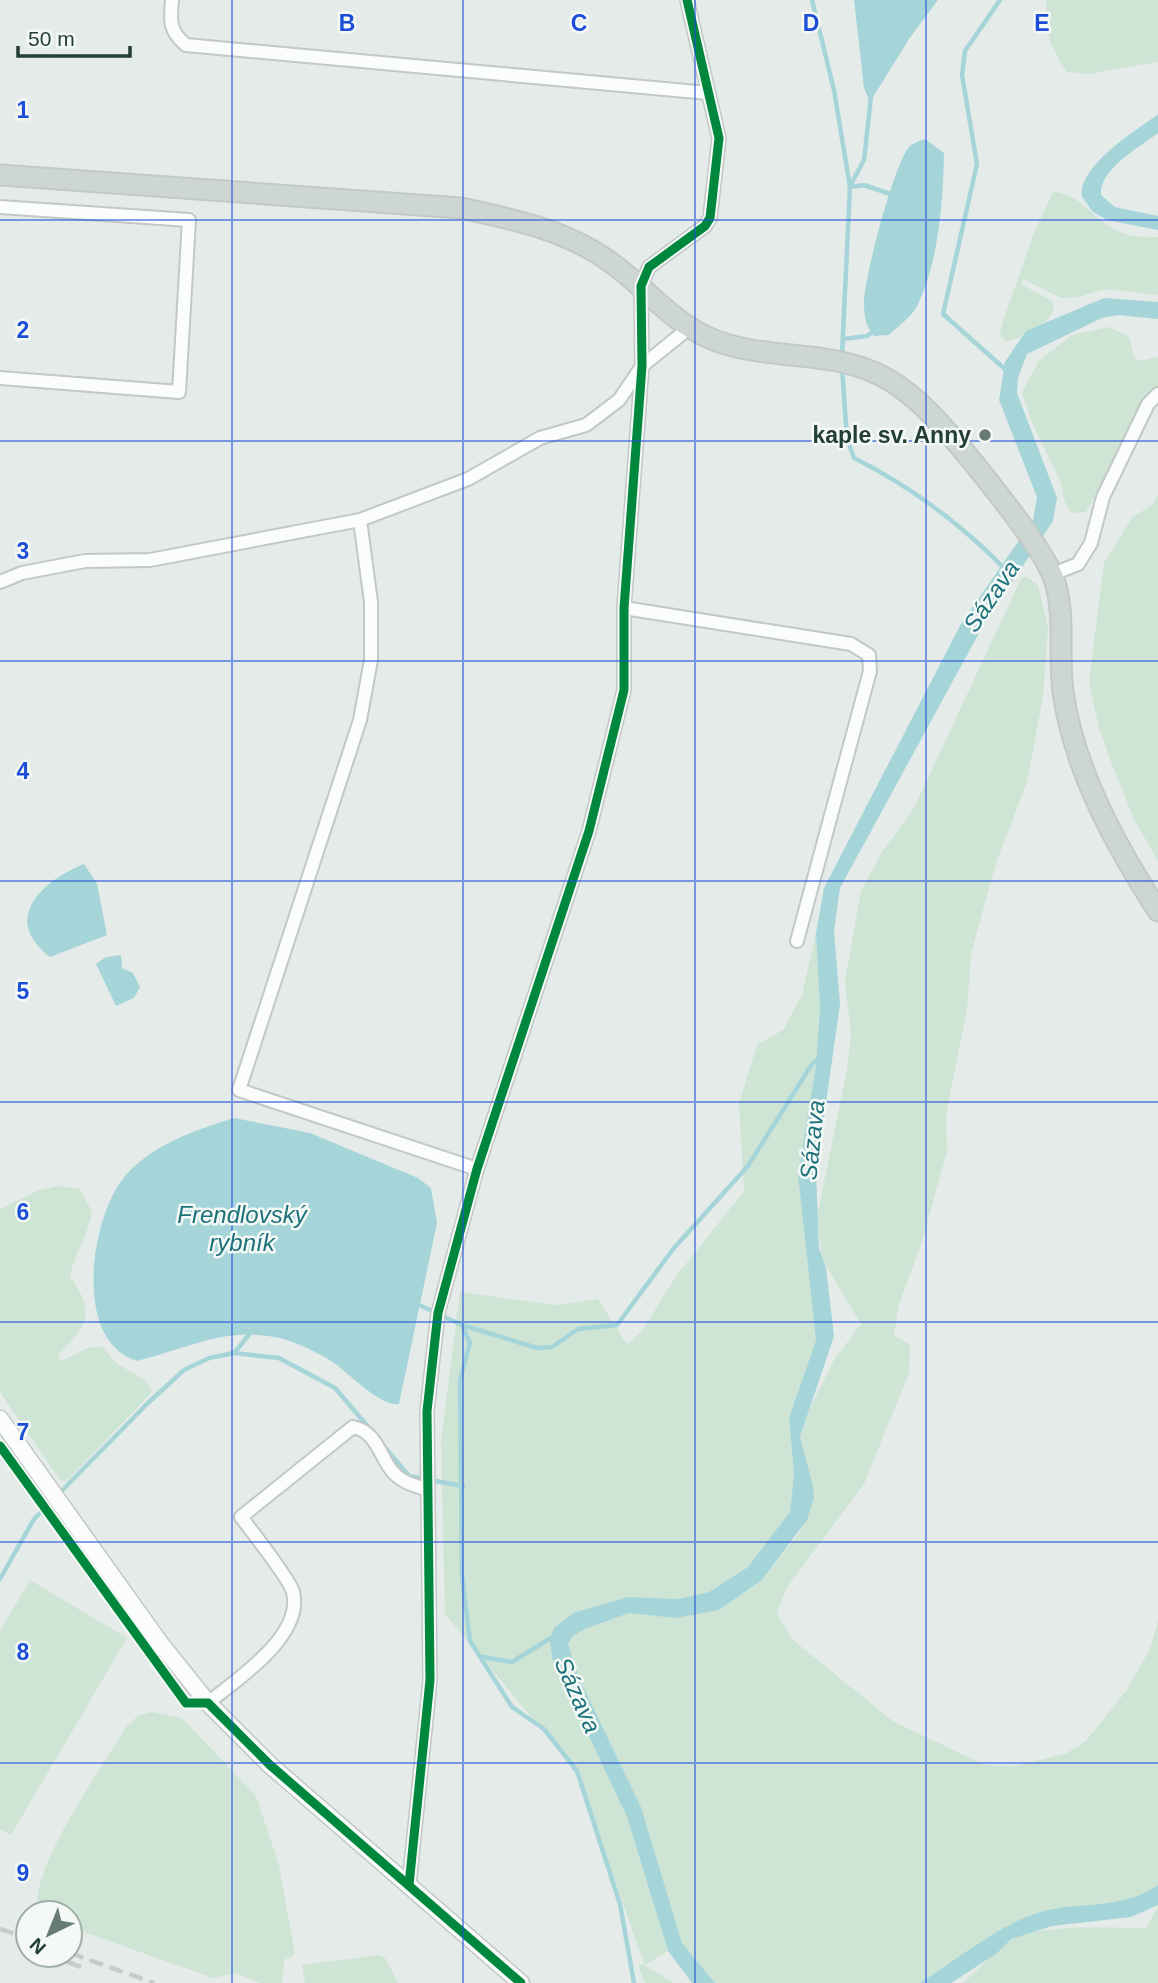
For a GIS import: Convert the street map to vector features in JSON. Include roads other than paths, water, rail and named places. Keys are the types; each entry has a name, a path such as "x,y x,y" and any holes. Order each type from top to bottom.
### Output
{"main road":[{"path":"0,174 461,208 546,228 596,252 641,286 689,328 711,339 757,351 843,363 873,372 899,388 930,413 1022,529 1053,575 1059,595 1063,688 1080,757 1104,815 1158,911"}],"street":[{"path":"172,0 170,25 174,35 186,45 708,93"},
{"path":"409,1885 430,1680 427,1411 438,1313 477,1169 589,831 624,690 624,608 642,366 641,286 649,267 705,226 710,218 719,138 687,0"},
{"path":"0,207 189,220 179,392 0,378"},
{"path":"0,582 22,573 85,561 150,560 360,520 468,479 540,438 586,425 619,400 642,366 689,328"},
{"path":"1053,575 1078,564 1091,543 1103,497 1148,404 1158,394"},
{"path":"360,520 371,602 371,660 360,720 239,1090 477,1169"},
{"path":"624,608 851,645 869,655 870,671 797,941"},
{"path":"0,1419 160,1643 208,1703 270,1765 521,1983"},
{"path":"208,1703 280,1640 290,1622 293,1592 241,1517 353,1427 371,1436 393,1472 407,1483 426,1489"}],"water":[{"path":"854,0 938,0 909,39 870,102 864,88"},
{"path":"1158,114 1158,133 1113,168 1102,185 1101,195 1115,207 1158,216 1158,230 1107,220 1093,212 1082,197 1083,185 1098,161"},
{"path":"925,139 944,153 941,212 930,272 916,308 910,315 889,335 874,336 866,320 864,301 875,246 896,173 904,155 911,145"},
{"name":"Sázava","path":"1104,298 1158,302 1158,319 1118,315 1102,318 1027,354 1018,378 1017,393 1057,498 1053,521 984,624 840,888 834,931 840,1004 816,1173 819,1248 826,1268 834,1336 800,1437 814,1497 807,1520 762,1580 719,1610 676,1618 629,1613 585,1629 573,1636 568,1644 579,1678 641,1807 682,1943 715,1983 692,1983 668,1951 627,1817 552,1658 550,1642 554,1628 573,1613 628,1597 678,1599 709,1592 748,1567 790,1512 794,1474 789,1418 816,1340 798,1175 816,1065 820,1008 816,933 824,888 961,624 1033,520 1037,497 999,400 1005,362 1026,331"},
{"path":"84,864 97,884 107,935 50,957 35,943 28,929 28,915 32,903 54,880"},
{"path":"121,955 122,968 133,973 140,987 134,998 116,1006 96,964 106,957"},
{"name":"Frendlovský rybník","path":"234,1118 310,1133 418,1178 431,1188 437,1223 399,1404 382,1400 328,1359 283,1339 234,1335 137,1361 117,1349 103,1331 96,1306 96,1251 102,1223 122,1180 145,1158 173,1141"},
{"path":"1158,1885 1158,1905 1131,1917 1052,1926 1011,1939 996,1954 951,1983 920,1983 982,1941 1032,1915 1048,1910 1132,1898"}],"waterway":[{"path":"812,0 834,90 850,187 842,355"},
{"path":"1000,0 965,51 962,75 977,164 943,314 1007,371"},
{"path":"850,186 864,160 871,97"},
{"path":"850,187 864,185 893,195"},
{"path":"844,339 867,336 875,330"},
{"name":"Sázava","path":"842,368 847,439 854,458 896,481 935,508 1006,570"},
{"name":"Sázava","path":"634,1983 620,1904 577,1771 544,1729 512,1707 470,1641 462,1576 460,1380 470,1343 462,1325 537,1348 552,1347 578,1329 617,1325 674,1248 748,1166 812,1064 821,1057"},
{"path":"417,1304 462,1325"},
{"path":"235,1352 251,1332"},
{"path":"0,1579 34,1519 148,1403 184,1370 209,1358 234,1353 279,1358 335,1388 370,1429"},
{"path":"382,1444 409,1476 463,1486"},
{"path":"483,1657 512,1662 554,1636"}],"railway":[{"path":"0,1929 14,1934"},
{"path":"84,1958 154,1983"}],"place":[{"name":"kaple sv. Anny","path":"985,435"}]}
